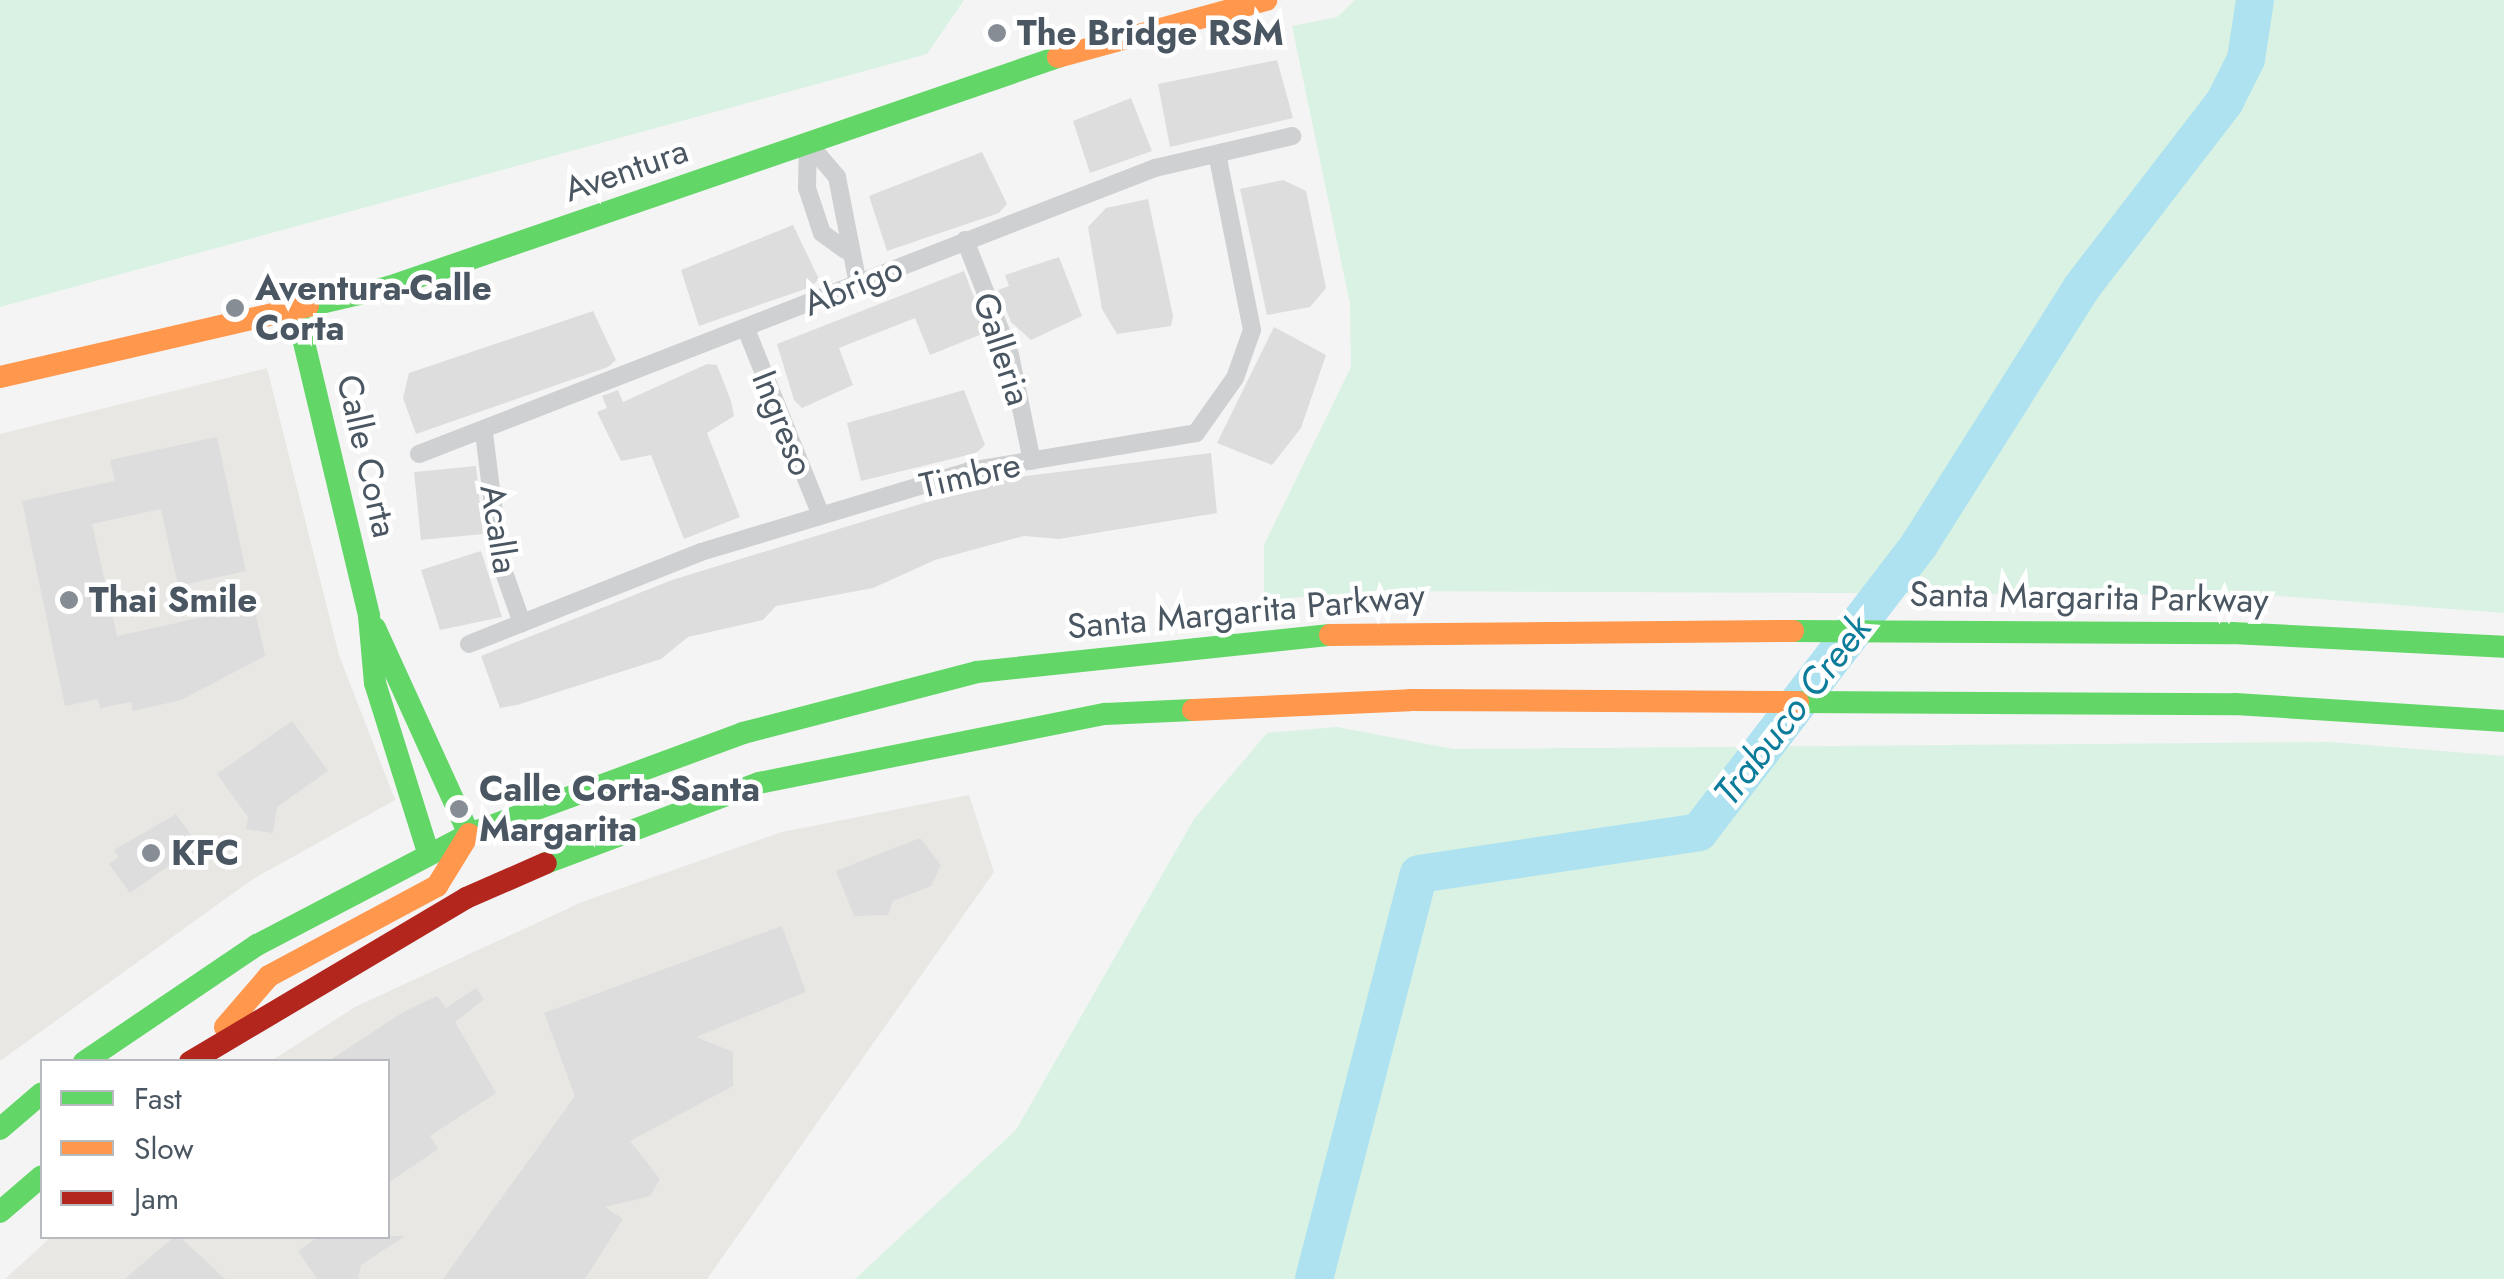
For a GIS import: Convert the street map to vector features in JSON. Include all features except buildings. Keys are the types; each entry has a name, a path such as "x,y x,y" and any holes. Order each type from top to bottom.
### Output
{"main road":[{"name":"Aventura","path":"0,377 297,313 1073,52 1266,0"},
{"name":"Calle Corta","path":"297,313 370,616 375,683 429,855"},
{"name":"Calle Corta","path":"370,616 469,834"},
{"name":"Santa Margarita Parkway","path":"88,1059 257,944 469,834 744,733 977,672 1183,644 1406,630 2252,634 2504,647"},
{"path":"196,1058 466,898 759,784 936,741 1105,714 1410,700 2235,704 2504,721"},
{"path":"196,1058 270,976 437,886 469,834"},
{"path":"0,1129 40,1095"},
{"path":"0,1212 40,1178"}],"street":[{"name":"Abrigo","path":"419,454 484,433 965,240 1217,154 1292,136"},
{"path":"808,144 807,188 822,232 845,250 858,284"},
{"path":"808,144 837,177 852,220 845,250"},
{"name":"Timbre","path":"470,644 820,516 1032,461 1179,438 1209,422 1252,330 1217,154"},
{"name":"Galleria","path":"965,240 1010,355 1032,461"},
{"name":"Ingreso","path":"746,329 820,516"},
{"name":"Acalla","path":"484,433 500,561 522,623"}],"shaded area":[{"path":"267,368 339,655 395,800 253,879 0,1061 0,434"},
{"path":"969,795 994,872 707,1279 5,1279 49,1239 390,1239 390,1059 274,1059 355,1007 582,902 782,832"}],"green space":[{"path":"0,0 964,0 927,54 0,307"},
{"path":"1355,0 2504,0 2504,613 2266,595 1377,591 1264,600 1264,545 1351,367 1350,304 1292,26 1337,17"},
{"path":"1337,727 1453,749 2330,742 2504,756 2504,1279 855,1279 1016,1130 1194,819 1267,733"}],"waterway":[{"name":"Trabuco Creek","path":"1314,1279 1419,874 1699,832 1919,545 2082,287 2225,101 2246,59 2255,0"}],"traffic: fast":[{"path":"308,306 389,287 1058,57"},
{"path":"297,313 369,616 375,683 429,855"},
{"path":"375,628 469,834"},
{"path":"1793,631 2232,633 2504,647"},
{"path":"88,1059 257,945 469,834 743,733 977,672 1330,635"},
{"path":"1798,702 2235,704 2504,721"},
{"path":"546,863 759,783 1105,714 1193,710"},
{"path":"0,1129 40,1095"},
{"path":"0,1212 40,1178"}],"traffic: slow":[{"path":"1058,57 1266,0"},
{"path":"0,377 308,306"},
{"path":"1330,635 1793,631"},
{"path":"1193,710 1410,700 1798,702"},
{"path":"225,1027 269,976 437,886 469,834"}],"traffic: jam":[{"path":"195,1059 466,898 546,863"}],"place":[{"name":"The Bridge RSM","path":"997,33"},
{"name":"Aventura-Calle Corta","path":"235,308"},
{"name":"Thai Smile","path":"69,600"},
{"name":"Calle Corta-Santa Margarita","path":"459,809"},
{"name":"KFC","path":"151,853"}]}
